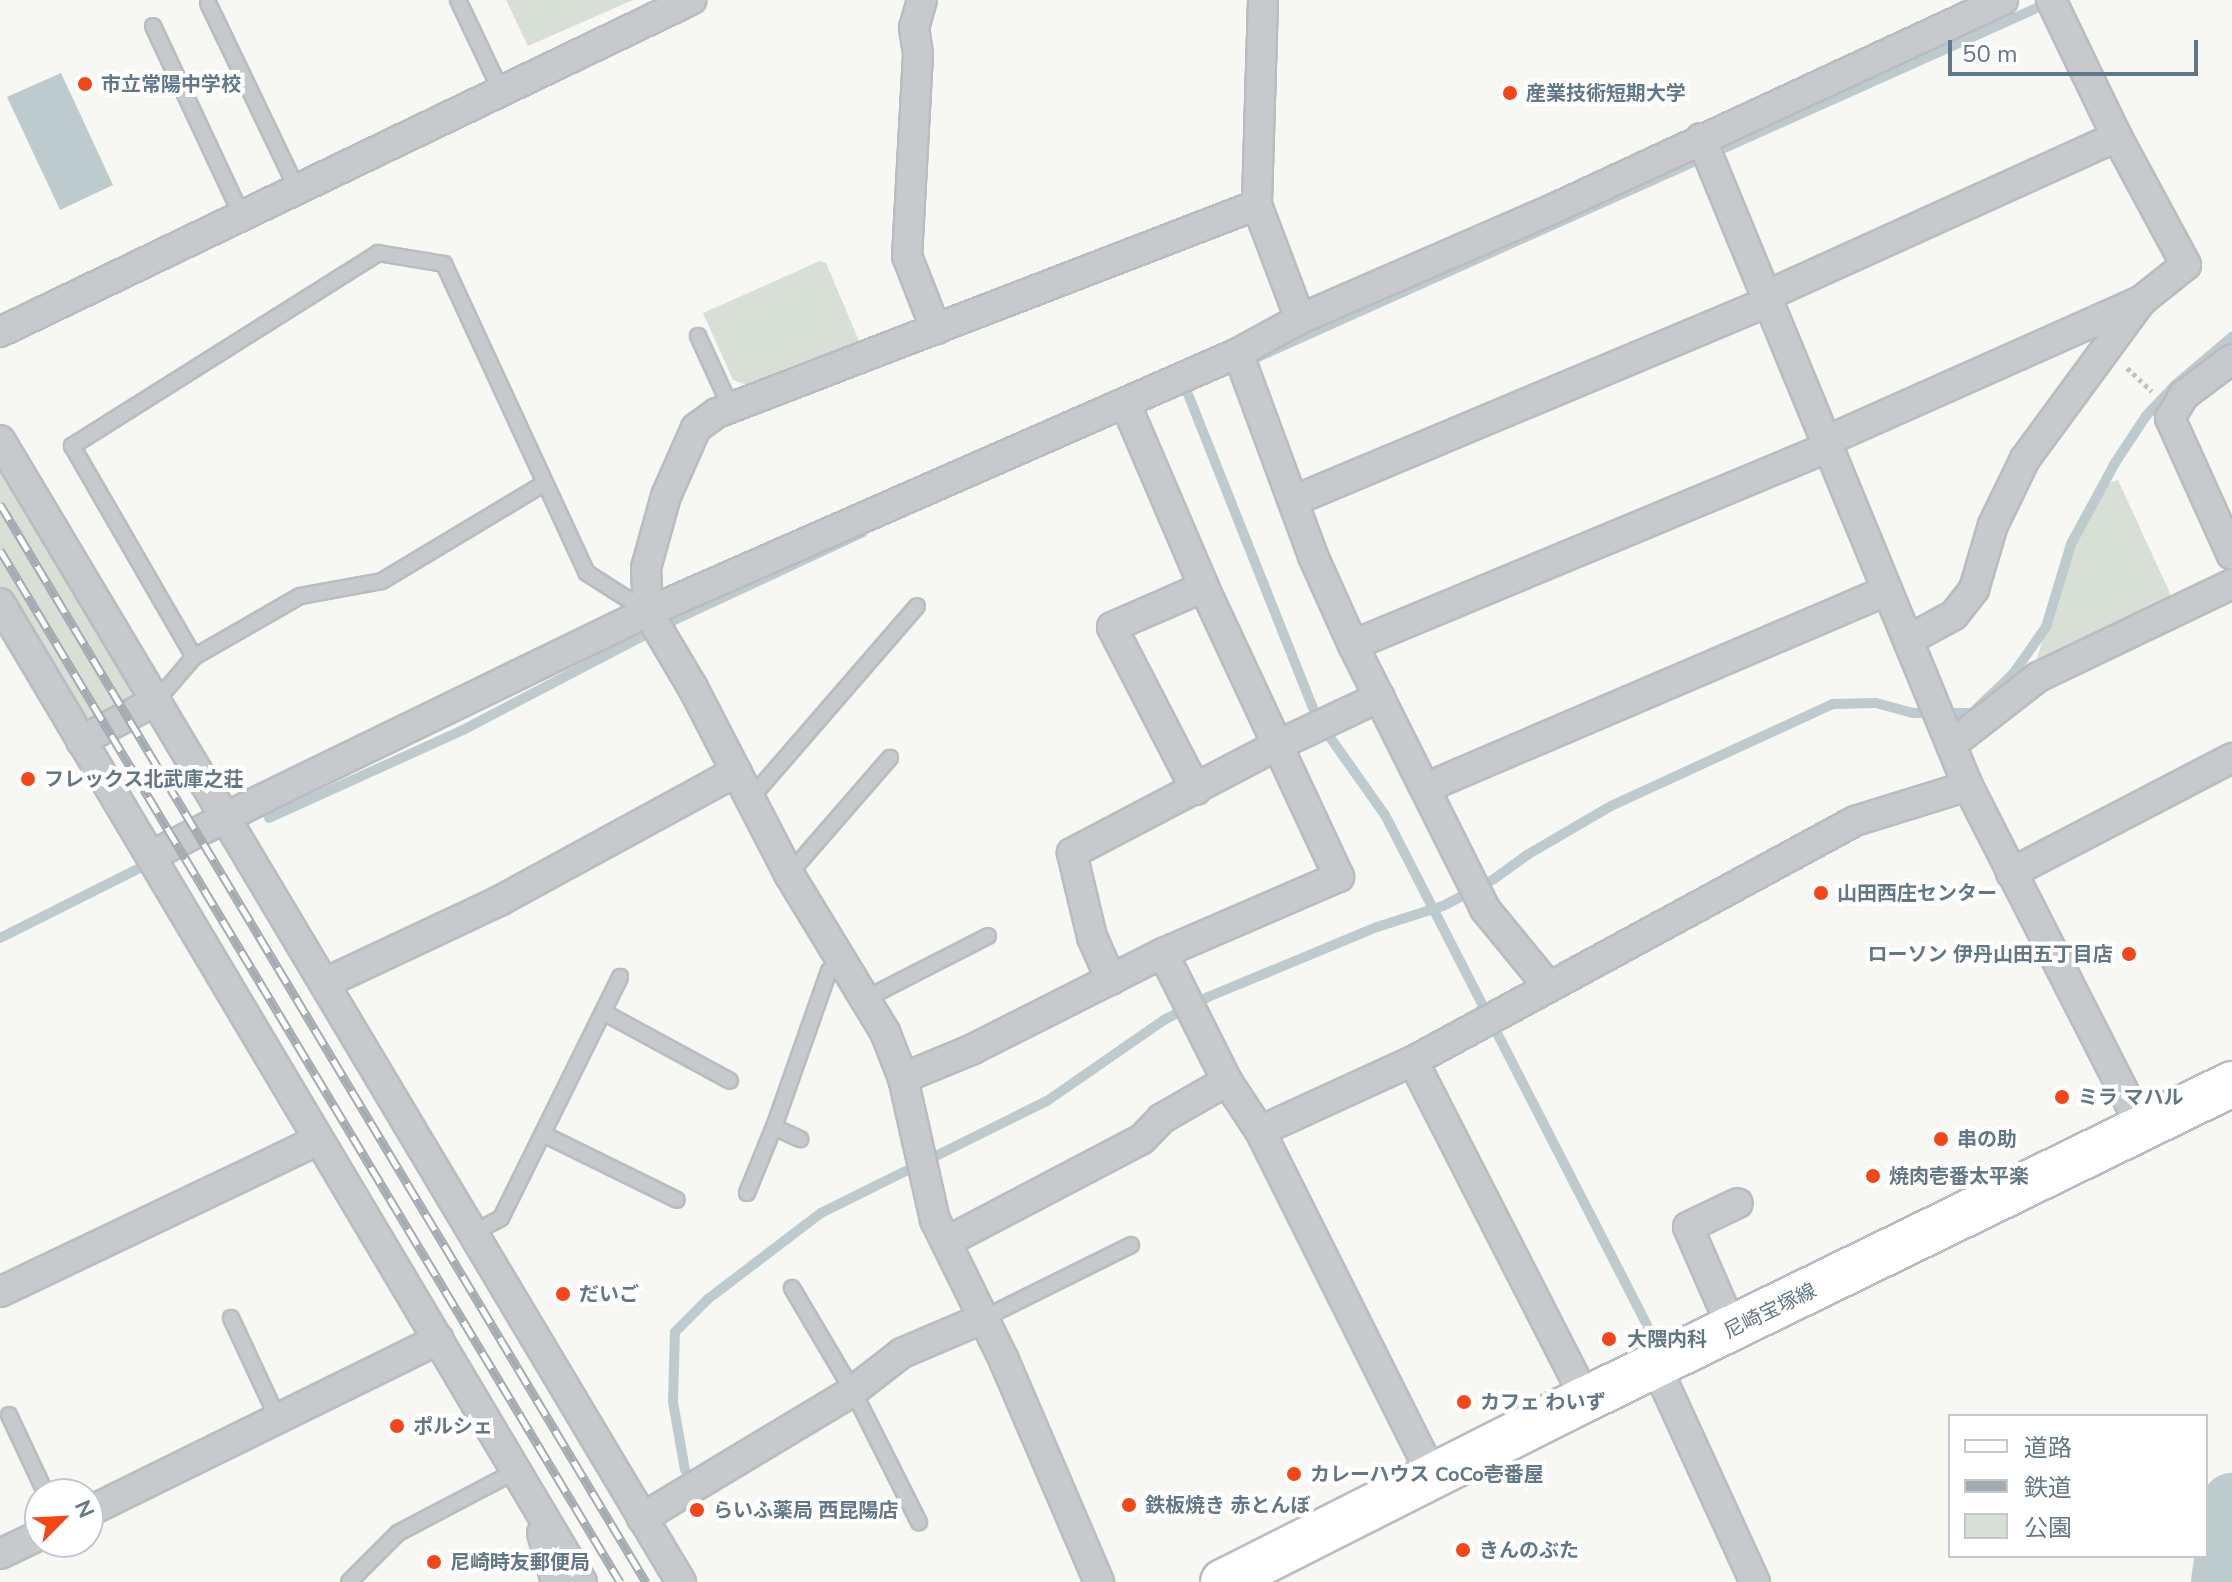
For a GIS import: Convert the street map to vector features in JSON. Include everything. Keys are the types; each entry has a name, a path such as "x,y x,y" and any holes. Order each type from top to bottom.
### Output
{"main road":[{"name":"尼崎宝塚線","path":"1223,1582 1586,1399 1733,1330 2232,1084"}],"street":[{"path":"0,332 691,0"},
{"path":"922,0 914,28 918,54 907,256 936,330"},
{"path":"1263,0 1257,205 1300,319"},
{"path":"151,856 227,816 648,612 1238,353 1300,319 1553,209 2003,0"},
{"path":"1353,645 1827,444 2142,300 2186,265 2117,137 2051,0"},
{"path":"1293,501 1769,298 2117,137"},
{"path":"1701,138 1968,786 2142,1128"},
{"path":"1099,1582 984,1318 935,1220 903,1078 885,1032 789,874 693,688 648,612 646,568 666,496 696,428 717,413 1257,205"},
{"path":"1908,640 1954,615 1974,589 1993,525 2025,459 2142,300"},
{"path":"1238,353 1293,501 1353,645 1485,909 1548,986"},
{"path":"2232,359 2184,395 2170,418 2232,555"},
{"path":"903,1078 971,1050 1163,953 1339,877 1280,744 1204,587 1125,403"},
{"path":"0,440 681,1582"},
{"path":"1944,723 2232,584"},
{"path":"1196,790 1112,627 1204,587"},
{"path":"1425,788 1886,591"},
{"path":"0,603 582,1582"},
{"path":"1111,980 1092,937 1072,853 1280,744 1380,697"},
{"path":"81,741 157,700"},
{"path":"2011,873 2232,758"},
{"path":"325,983 501,900 736,772"},
{"path":"1260,1131 1413,1061 1855,821 1968,786"},
{"path":"1163,953 1227,1081 1260,1131 1434,1478"},
{"path":"1413,1061 1586,1399"},
{"path":"946,1242 1142,1139 1161,1119 1227,1081"},
{"path":"0,1292 318,1140"},
{"path":"1733,1330 1688,1227 1738,1203"},
{"path":"642,1518 853,1391 902,1353 984,1318"},
{"path":"104,1504 439,1339"},
{"path":"1656,1366 1754,1582"},
{"path":"534,1502 556,1582"},
{"path":"0,1554 24,1543"}],"lane":[{"path":"458,0 501,91"},
{"path":"208,3 297,189"},
{"path":"153,26 242,216"},
{"path":"194,657 72,446 378,253 444,264 587,573 648,612"},
{"path":"698,336 731,408"},
{"path":"157,700 194,657 300,596 382,581 545,483"},
{"path":"750,799 917,606"},
{"path":"789,874 890,758"},
{"path":"865,999 988,936"},
{"path":"747,1193 774,1127 829,971 843,963"},
{"path":"473,1233 501,1218 605,1013 620,977"},
{"path":"605,1013 730,1081"},
{"path":"774,1127 800,1139"},
{"path":"543,1134 677,1200"},
{"path":"984,1318 1131,1245"},
{"path":"792,1288 853,1391 919,1522"},
{"path":"231,1318 278,1419"},
{"path":"9,1415 39,1478"},
{"path":"349,1582 398,1533 516,1471"}],"path":[{"path":"2106,349 2153,392 2170,418"}],"green space":[{"path":"506,0 633,0 528,46"},
{"path":"820,261 826,263 862,348 752,387 733,380 703,313"},
{"path":"0,449 143,688 80,726 0,592"},
{"path":"2118,480 2174,602 2026,672 2037,658 2074,543 2107,484"}],"shaded area":[{"path":"61,73 113,185 60,210 7,97"}],"waterway":[{"path":"1258,357 2050,2"},
{"path":"685,1470 673,1402 675,1332 708,1299 821,1213 1047,1101 1164,1020 1208,997 1377,927 1443,906 1494,879 1527,855 1611,806 1833,704 1876,703 1913,713 1972,713 2013,674 2046,627 2071,544 2115,463 2146,416 2175,385 2232,337"},
{"path":"1186,389 1317,719 1385,815 1647,1325"},
{"path":"269,818 463,730 668,623 863,532"},
{"path":"0,938 138,869"},
{"path":"2221,1582 2232,1503"}],"railway":[{"path":"0,504 646,1582"},
{"path":"0,550 620,1582"}],"place":[{"name":"市立常陽中学校","path":"85,84"},
{"name":"産業技術短期大学","path":"1510,93"},
{"name":"フレックス北武庫之荘","path":"28,779"},
{"name":"山田西庄センター","path":"1821,893"},
{"name":"ローソン 伊丹山田五丁目店","path":"2129,954"},
{"name":"ミラ マハル","path":"2062,1097"},
{"name":"串の助","path":"1941,1139"},
{"name":"焼肉壱番太平楽","path":"1873,1176"},
{"name":"だいご","path":"563,1294"},
{"name":"大隈内科","path":"1609,1339"},
{"name":"カフェ わいず","path":"1464,1402"},
{"name":"ポルシェ","path":"397,1426"},
{"name":"カレーハウス CoCo壱番屋","path":"1294,1474"},
{"name":"鉄板焼き 赤とんぼ","path":"1129,1505"},
{"name":"らいふ薬局 西昆陽店","path":"697,1510"},
{"name":"きんのぶた","path":"1463,1550"},
{"name":"尼崎時友郵便局","path":"434,1562"}]}
